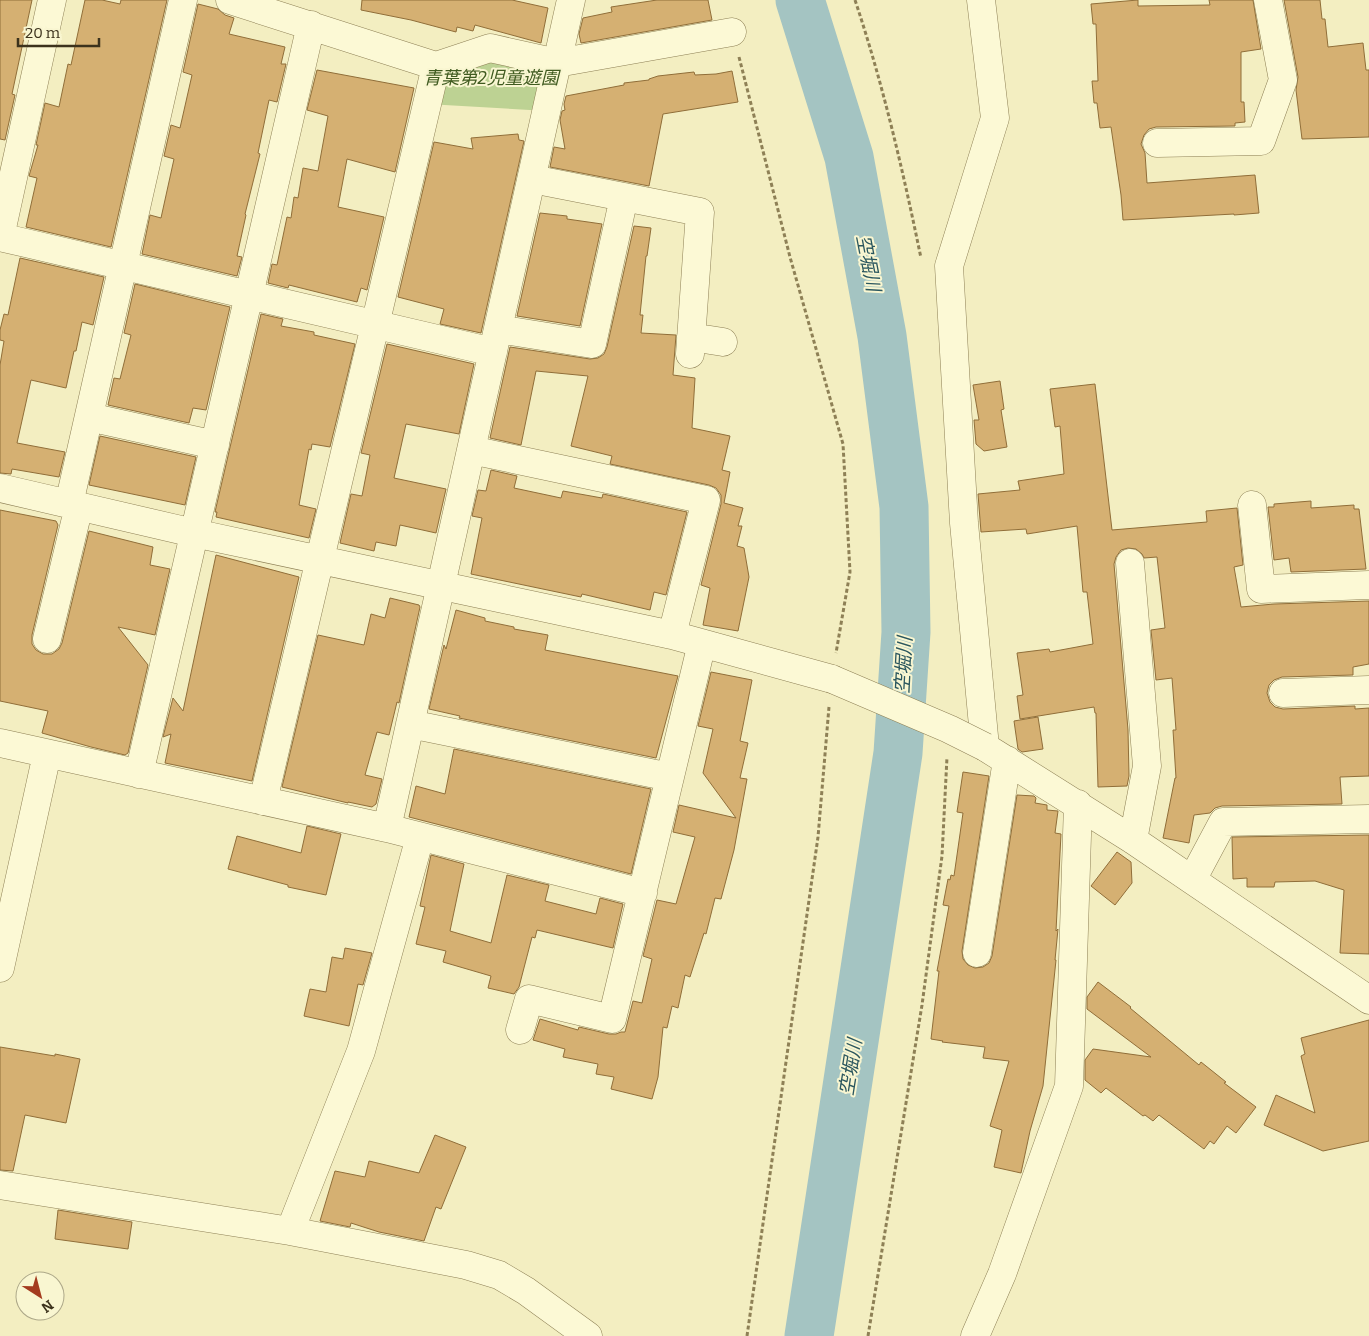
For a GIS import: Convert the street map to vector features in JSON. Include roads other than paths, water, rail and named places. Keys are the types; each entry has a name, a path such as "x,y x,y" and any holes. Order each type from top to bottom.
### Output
{"street":[{"path":"52,0 0,237 375,324 496,340 592,344 624,196"},
{"path":"47,639 74,505 89,417 182,0"},
{"path":"230,0 436,66 490,48 557,64 732,32"},
{"path":"387,828 571,0"},
{"path":"977,953 996,753 964,523 949,266 996,118 982,0"},
{"path":"1157,143 1261,140 1283,80 1268,0"},
{"path":"139,774 310,25"},
{"path":"263,801 436,66"},
{"path":"532,179 700,212 690,346 723,342"},
{"path":"89,417 215,444"},
{"path":"471,450 706,500 672,635"},
{"path":"0,488 194,532 672,635 832,679 949,729 996,753 1133,840 1369,1000"},
{"path":"1252,505 1262,589 1369,585"},
{"path":"1130,563 1147,766 1133,840"},
{"path":"520,1030 529,999 612,1019 702,643"},
{"path":"1283,693 1369,690"},
{"path":"410,724 670,777"},
{"path":"0,743 387,828 643,893"},
{"path":"0,968 47,754"},
{"path":"976,1336 1002,1274 1069,1086 1078,804"},
{"path":"1192,880 1223,822 1369,819"},
{"path":"290,1231 361,1051 420,837"},
{"path":"0,1185 290,1231 466,1265 499,1276 526,1291 588,1336"}],"waterway":[{"name":"空堀川","path":"800,0 849,157 882,336 904,507 906,632 898,753 809,1336"}],"park label":[{"name":"青葉第2児童遊園","path":"491,78"}]}
